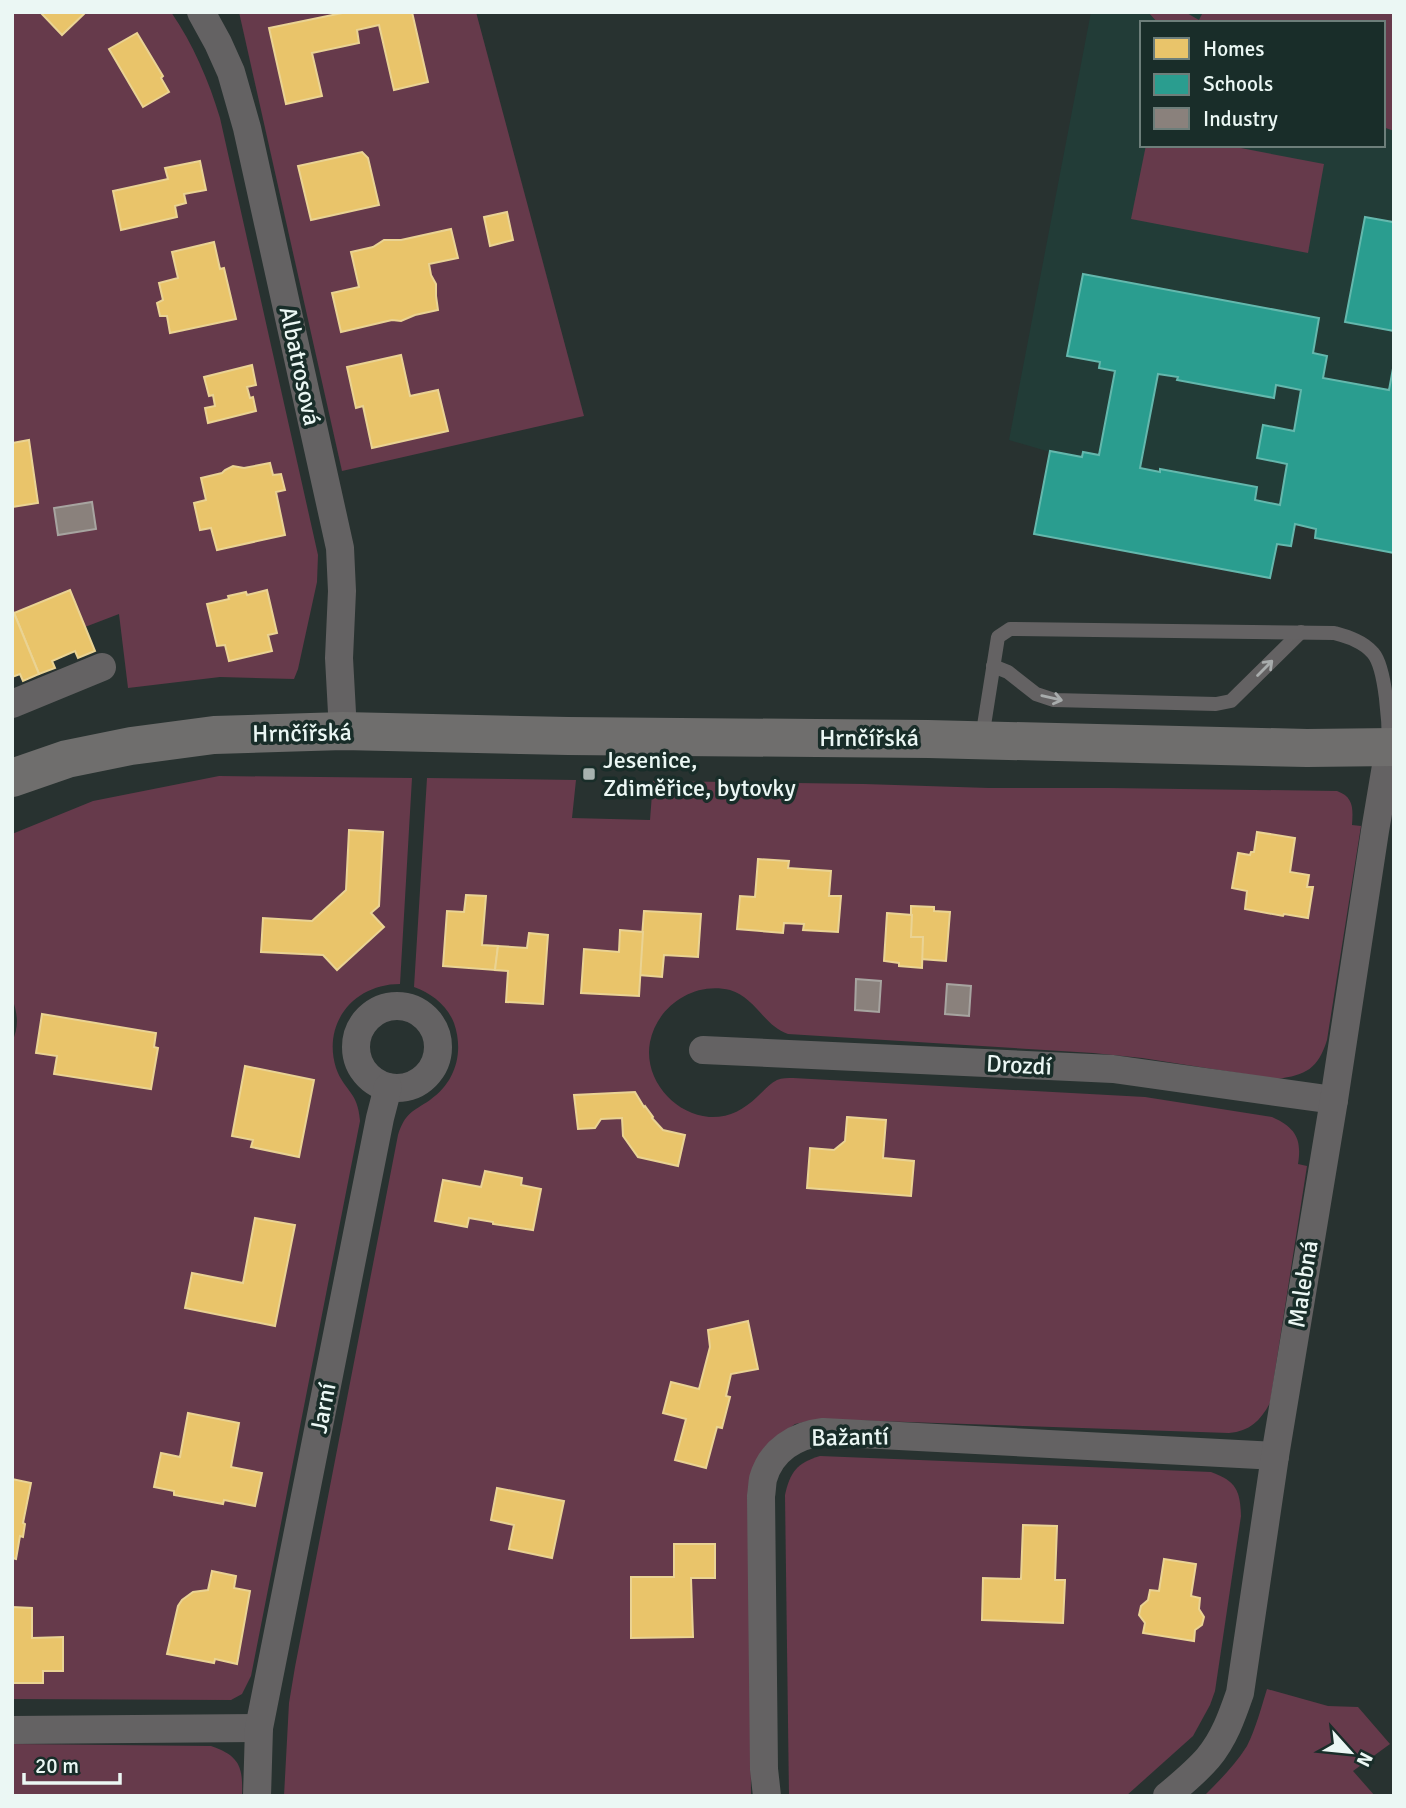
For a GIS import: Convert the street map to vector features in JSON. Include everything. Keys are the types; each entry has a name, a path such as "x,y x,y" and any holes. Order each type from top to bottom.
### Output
{"street":[{"name":"Albatrosová","path":"201,12 231,72 247,128 340,548 342,591 339,658 343,731"},
{"path":"12,704 102,667"},
{"name":"Hrnčířská","path":"12,778 67,760 131,746 214,735 343,731 1391,748"},
{"name":"Malebná","path":"1167,1796 1210,1756 1232,1717 1240,1693 1275,1456 1375,831 1391,748"},
{"name":"Drozdí","path":"703,1050 1113,1069 1334,1100"},
{"name":"Jarní","path":"257,1796 259,1728 388,1087"},
{"name":"Bažantí","path":"767,1796 764,1769 761,1496 763,1478 771,1463 781,1450 795,1439 823,1432 1275,1456"},
{"path":"12,1730 259,1728"}],"lane":[{"path":"982,740 998,637 1010,629 1301,632 1334,633 1358,641 1374,653 1381,669 1388,676 1391,748"},
{"path":"993,666 1008,671 1036,694 1054,700 1216,704 1231,701 1301,632"}],"shaded area":[{"path":"12,12 171,12 205,77 220,118 318,555 317,582 294,679 220,677 128,688 119,614 85,627 12,614"},
{"path":"239,12 476,12 584,416 342,471"},
{"path":"1091,12 1394,12 1394,553 1315,538 1316,529 1296,524 1291,546 1277,544 1270,578 1034,534 1050,452 1009,440"},
{"path":"1148,12 1185,12 1199,20 1203,12 1394,12 1394,131 1385,128 1385,21 1156,21"},
{"path":"1146,147 1235,147 1324,164 1308,253 1131,219"},
{"path":"219,776 412,778 400,984 383,986 356,999 338,1022 334,1036 336,1068 357,1103 360,1121 251,1676 242,1694 231,1700 12,1699 12,1042 17,1020 12,998 12,834 93,801"},
{"path":"427,778 576,780 572,818 650,820 653,781 1337,791 1349,800 1352,825 1361,826 1327,1040 1315,1064 1296,1075 1277,1079 1093,1053 788,1034 772,1025 739,994 717,988 703,989 679,999 660,1017 650,1042 649,1056 656,1081 673,1102 696,1114 709,1117 723,1116 741,1109 774,1082 787,1078 1145,1097 1272,1117 1287,1125 1296,1135 1298,1164 1307,1166 1270,1403 1258,1420 1249,1427 1229,1433 819,1419 795,1424 769,1444 749,1491 751,1796 284,1796 289,1703 295,1667 398,1135 403,1122 410,1114 439,1093 446,1084 456,1066 458,1055 457,1034 451,1017 438,1001 414,987"},
{"path":"820,1456 1211,1472 1226,1479 1238,1493 1241,1516 1215,1691 1193,1736 1126,1796 789,1796 785,1495 789,1480 800,1465"},
{"path":"1267,1689 1328,1706 1358,1707 1390,1744 1353,1771 1375,1796 1204,1796 1247,1746"},
{"path":"12,1744 211,1746 228,1754 238,1764 242,1777 242,1796 12,1796"}],"building: Homes":[{"path":"40,12 86,12 62,35"},
{"path":"347,12 412,12 428,82 394,90 379,25 357,30 359,43 312,53 322,96 286,104 269,28"},
{"path":"137,33 163,76 161,78 169,92 143,107 109,49"},
{"path":"362,152 368,158 379,205 311,220 298,166"},
{"path":"200,161 206,190 184,194 186,203 175,206 177,217 121,230 113,191 168,179 165,168"},
{"path":"507,212 513,240 490,246 484,217"},
{"path":"451,229 458,258 429,264 436,284 438,310 401,321 392,320 341,332 332,293 359,287 351,252 373,247 384,240 401,240"},
{"path":"214,242 220,269 224,268 236,319 170,333 167,316 160,316 157,303 163,300 159,283 178,278 172,252"},
{"path":"401,355 410,396 438,390 448,431 372,448 363,406 356,408 347,367"},
{"path":"252,365 256,385 247,387 250,398 253,397 256,411 208,423 205,408 215,406 204,377"},
{"path":"29,440 38,503 12,507 12,443"},
{"path":"270,463 273,475 281,474 285,490 276,492 285,535 217,550 211,528 200,530 194,503 206,500 201,478 222,473 233,466 244,468"},
{"path":"70,590 95,651 78,658 75,651 52,661 55,668 39,674 14,613"},
{"path":"267,590 277,633 268,635 272,651 229,661 225,645 217,646 207,604 229,599 228,596"},
{"path":"14,613 39,674 23,681 20,674 12,677"},
{"path":"349,830 383,832 379,906 371,913 384,927 337,970 323,955 261,952 263,918 312,921 346,890"},
{"path":"1257,832 1295,838 1290,872 1309,875 1307,887 1313,887 1308,918 1245,909 1247,891 1232,888 1238,853 1250,855 1254,852"},
{"path":"758,859 789,861 788,868 831,871 829,896 841,896 838,932 803,930 804,924 784,923 783,933 737,929 740,896 755,897"},
{"path":"466,895 486,896 482,945 498,946 495,970 443,966 447,911 464,912"},
{"path":"911,906 934,907 934,911 950,912 946,961 921,959 923,937 911,937"},
{"path":"644,911 701,914 698,957 664,955 662,977 639,975"},
{"path":"887,913 912,915 911,937 923,937 922,968 899,966 899,963 884,961"},
{"path":"620,930 643,932 639,996 581,993 584,949 619,952"},
{"path":"529,933 548,935 543,1004 506,1002 508,971 495,970 498,946 527,948"},
{"path":"42,1014 156,1033 154,1047 158,1048 151,1089 54,1074 57,1056 36,1053"},
{"path":"245,1066 314,1080 299,1157 251,1147 253,1140 232,1136"},
{"path":"635,1092 663,1130 685,1135 678,1166 638,1157 623,1136 622,1118 601,1119 595,1128 578,1129 574,1095"},
{"path":"847,1117 886,1120 883,1158 914,1161 911,1196 807,1188 810,1148 834,1150 845,1141"},
{"path":"485,1171 522,1178 521,1185 541,1189 533,1230 469,1218 467,1227 435,1221 443,1180 481,1187"},
{"path":"255,1218 295,1225 275,1326 185,1308 192,1273 243,1283"},
{"path":"748,1321 758,1369 731,1374 726,1396 730,1397 722,1428 717,1427 706,1468 675,1460 686,1419 663,1413 671,1382 699,1389 710,1347 708,1330"},
{"path":"188,1413 239,1423 231,1467 262,1473 255,1506 224,1500 223,1504 174,1495 174,1491 154,1487 161,1453 180,1457"},
{"path":"12,1479 31,1483 23,1537 20,1536 16,1559 12,1558"},
{"path":"497,1488 564,1501 552,1558 509,1549 514,1525 491,1520"},
{"path":"1023,1525 1057,1526 1055,1580 1065,1580 1063,1623 982,1620 983,1578 1021,1579"},
{"path":"674,1544 715,1544 715,1578 691,1578 693,1637 631,1638 631,1577 674,1577"},
{"path":"1164,1559 1196,1564 1191,1596 1200,1598 1199,1609 1204,1617 1202,1625 1195,1630 1194,1641 1143,1633 1145,1623 1139,1615 1141,1606 1148,1600 1150,1590 1159,1591"},
{"path":"212,1571 236,1576 234,1588 250,1591 237,1664 215,1659 214,1663 167,1654 178,1606 193,1592 208,1590"},
{"path":"12,1607 32,1608 32,1638 63,1637 63,1671 43,1671 43,1683 12,1683"}],"building: Schools":[{"path":"1365,217 1393,222 1394,218 1394,331 1345,322"},
{"path":"1083,274 1319,318 1313,353 1327,356 1323,378 1389,390 1394,363 1394,553 1315,538 1316,529 1295,524 1291,546 1277,544 1270,578 1034,534 1050,451 1082,457 1083,452 1099,455 1115,371 1099,368 1100,362 1067,356","holes":["1158,374 1178,377 1177,380 1274,398 1276,385 1301,390 1294,431 1263,425 1257,458 1287,464 1280,505 1255,500 1257,487 1160,469 1160,472 1140,468"]}],"building: Industry":[{"path":"92,502 96,529 58,535 54,508"},
{"path":"856,979 881,981 879,1012 855,1010"},
{"path":"947,984 971,986 969,1016 945,1014"}],"place":[{"name":"Jesenice, Zdiměřice, bytovky","path":"589,774"}]}
